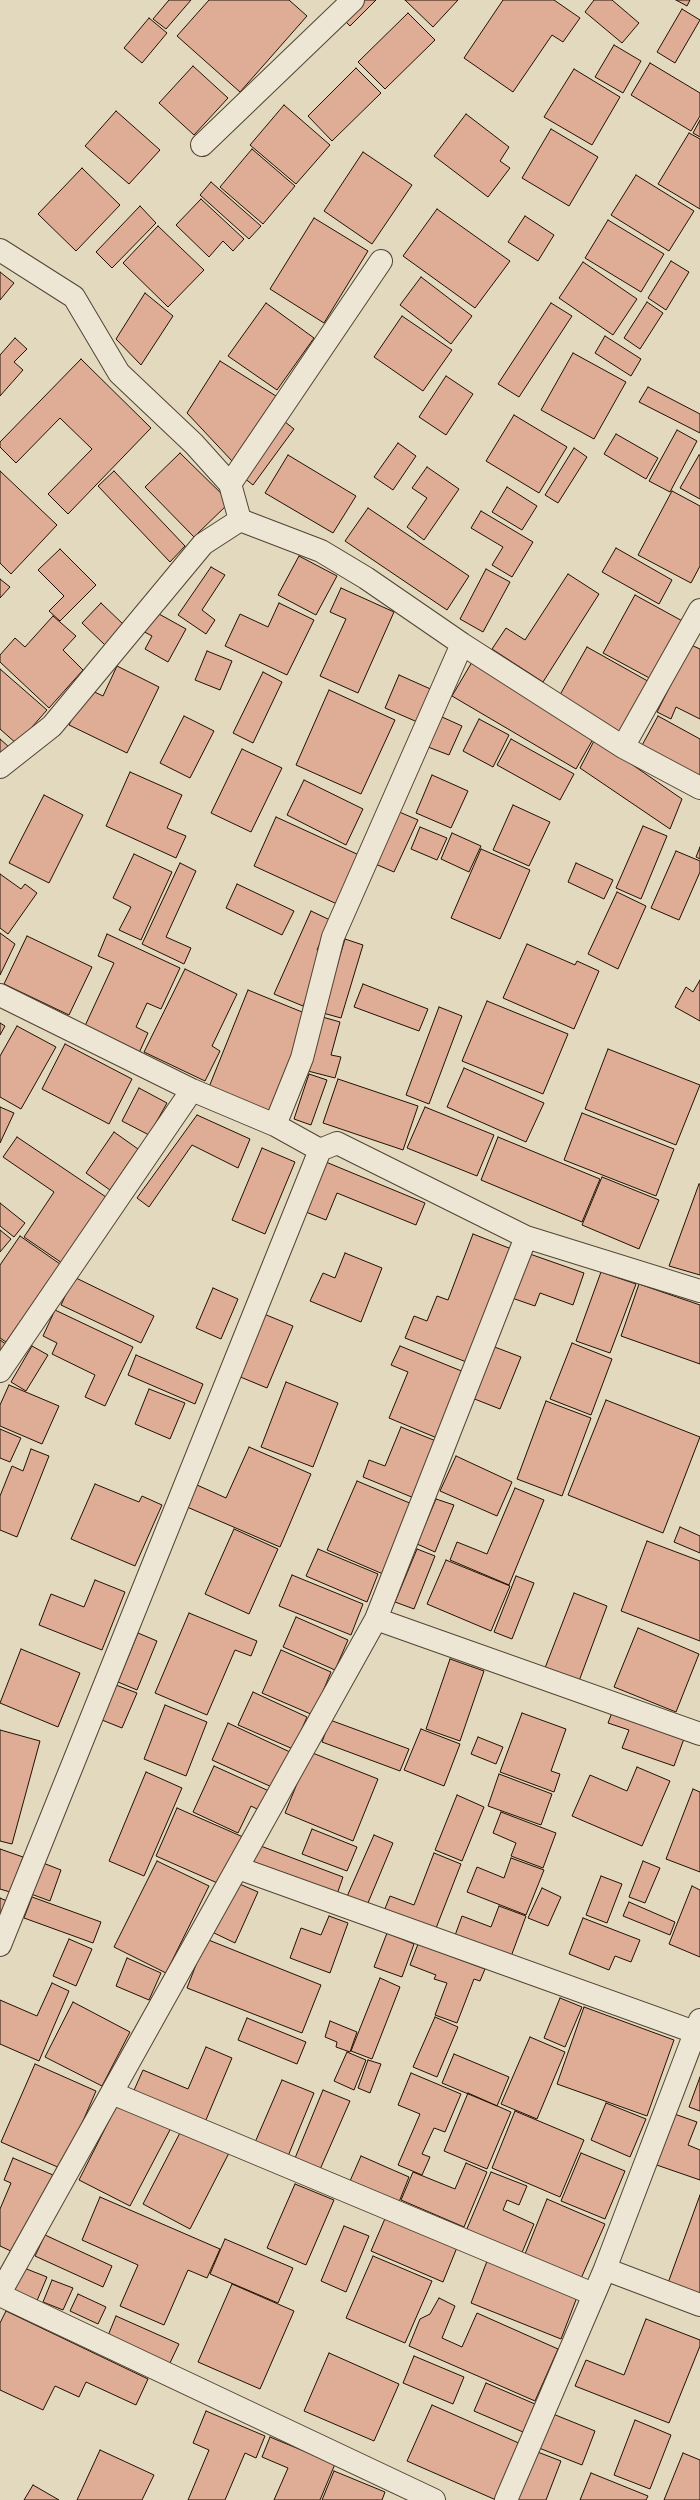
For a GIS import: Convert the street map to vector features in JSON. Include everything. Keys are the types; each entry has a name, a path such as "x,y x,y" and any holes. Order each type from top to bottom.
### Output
{"street":[{"path":"202,145 353,0"},
{"path":"0,250 74,297 119,373 194,444 230,484 240,520"},
{"path":"230,484 381,261"},
{"path":"240,520 321,551 366,578 462,644 623,747 700,788"},
{"path":"0,767 52,726 203,544 240,520"},
{"path":"623,747 700,610"},
{"path":"275,1124 302,1058 334,937 462,644"},
{"path":"0,995 192,1090 275,1124 320,1150"},
{"path":"0,1371 192,1090"},
{"path":"0,1945 320,1150 337,1143 526,1237 700,1291"},
{"path":"434,2500 0,2294 376,1619 526,1237"},
{"path":"376,1619 700,1734"},
{"path":"238,1868 698,2028 605,2269 506,2500"},
{"path":"112,2093 593,2294"},
{"path":"605,2269 700,2305"}],"building":[{"path":"169,0 191,0 166,29 153,19"},
{"path":"209,0 289,0 307,16 240,92 177,36"},
{"path":"358,0 376,0 350,26 341,17"},
{"path":"405,0 458,0 433,27"},
{"path":"503,0 554,0 580,18 563,42 552,35 513,92 464,58"},
{"path":"594,0 612,0 639,23 622,43 585,12"},
{"path":"676,0 690,0 687,6"},
{"path":"682,9 700,20 675,63 657,52"},
{"path":"408,13 435,40 385,89 358,62"},
{"path":"149,18 167,33 142,63 124,48"},
{"path":"614,45 641,61 623,93 595,77"},
{"path":"650,63 700,93 700,116 691,131 631,95"},
{"path":"193,66 228,98 194,135 159,103"},
{"path":"356,68 381,93 332,141 308,116"},
{"path":"574,69 620,97 592,145 544,117"},
{"path":"284,105 330,145 296,184 250,145"},
{"path":"116,111 160,150 129,184 85,146"},
{"path":"466,114 509,147 500,161 510,168 488,197 434,156"},
{"path":"700,120 700,137 693,133"},
{"path":"551,129 598,157 569,206 522,178"},
{"path":"689,133 700,139 700,209 658,184"},
{"path":"252,149 295,186 263,224 220,187"},
{"path":"363,152 412,185 372,244 324,211"},
{"path":"82,168 120,205 76,251 38,214"},
{"path":"636,175 694,211 669,251 611,215"},
{"path":"211,182 261,226 249,239 200,195"},
{"path":"201,199 244,239 233,251 223,241 209,257 176,225"},
{"path":"140,206 156,223 112,268 96,252"},
{"path":"437,209 510,261 475,308 403,256"},
{"path":"525,216 554,235 538,261 508,242"},
{"path":"314,218 368,251 324,323 270,289"},
{"path":"608,220 664,254 641,292 585,258"},
{"path":"158,226 204,270 168,307 123,263"},
{"path":"671,261 689,272 666,310 648,298"},
{"path":"583,262 637,299 613,335 559,298"},
{"path":"0,272 14,283 0,300"},
{"path":"421,277 472,316 451,344 400,305"},
{"path":"145,293 173,316 141,365 116,339"},
{"path":"647,302 663,313 640,349 624,338"},
{"path":"266,303 314,338 277,390 228,356"},
{"path":"551,303 572,316 519,397 498,384"},
{"path":"402,316 452,350 423,391 374,357"},
{"path":"605,336 641,359 631,376 595,353"},
{"path":"15,338 27,349 14,362 23,370 0,396 0,355"},
{"path":"573,353 626,382 594,439 541,410"},
{"path":"81,359 151,428 68,514 48,494 92,449 60,418 16,463 0,447 0,442"},
{"path":"220,361 276,396 232,461 187,413"},
{"path":"446,376 473,394 446,435 419,417"},
{"path":"648,387 700,414 700,433 639,402"},
{"path":"514,415 567,447 539,493 486,461"},
{"path":"280,418 294,429 253,485 239,474"},
{"path":"677,430 697,441 670,492 649,481"},
{"path":"616,434 658,458 646,479 604,454"},
{"path":"398,443 416,456 393,490 374,477"},
{"path":"574,448 587,457 558,503 545,495"},
{"path":"180,453 230,502 194,537 145,487"},
{"path":"288,455 356,496 333,533 265,493"},
{"path":"700,455 700,499 680,488"},
{"path":"427,467 459,489 424,540 407,527 427,498 412,488"},
{"path":"0,471 57,525 11,574 0,563"},
{"path":"114,471 185,546 170,562 98,486"},
{"path":"507,487 537,506 522,530 492,512"},
{"path":"672,491 700,506 700,566 691,583 638,555"},
{"path":"368,508 469,576 447,610 345,541"},
{"path":"481,511 533,542 512,577 492,565 503,547 471,528"},
{"path":"616,548 672,580 659,604 602,572"},
{"path":"60,549 96,585 60,621 49,611 64,596 38,570"},
{"path":"299,556 337,576 316,615 278,595"},
{"path":"211,567 225,575 202,610 215,620 206,634 178,615"},
{"path":"486,569 510,582 483,632 460,619"},
{"path":"568,574 599,594 543,682 492,649 506,628 525,640"},
{"path":"0,579 10,587 0,598"},
{"path":"341,588 394,612 358,693 320,676 346,619 330,612"},
{"path":"635,595 686,623 655,681 603,653"},
{"path":"101,603 123,624 105,645 82,623"},
{"path":"279,603 314,620 287,675 225,646 240,614 268,627"},
{"path":"150,609 186,629 168,662 145,649 152,636 139,629"},
{"path":"53,616 76,636 63,650 83,670 49,708 0,662 0,655 15,638 25,647"},
{"path":"691,645 700,649 700,719 676,707 671,719 657,712"},
{"path":"587,647 653,684 623,737 557,700"},
{"path":"207,651 232,661 220,690 195,680"},
{"path":"472,662 596,734 576,769 452,696"},
{"path":"117,666 159,687 127,753 69,725 86,688 103,696"},
{"path":"0,669 47,710 17,744 0,729"},
{"path":"263,672 282,682 253,743 233,733"},
{"path":"399,675 435,691 422,724 385,708"},
{"path":"329,690 395,720 361,794 296,765"},
{"path":"184,716 214,731 190,778 160,763"},
{"path":"658,716 700,739 700,780 640,749"},
{"path":"442,717 462,726 449,755 428,747"},
{"path":"479,719 509,735 493,767 463,751"},
{"path":"0,739 9,747 0,757"},
{"path":"511,739 574,774 560,800 497,765"},
{"path":"595,739 682,799 670,829 580,768"},
{"path":"242,749 282,768 251,832 211,813"},
{"path":"130,772 182,795 167,828 186,836 176,858 106,826"},
{"path":"432,775 468,791 451,828 416,813"},
{"path":"304,780 363,809 346,845 287,815"},
{"path":"44,795 83,815 49,883 9,863"},
{"path":"513,805 550,822 529,866 493,850"},
{"path":"397,811 418,820 394,872 373,863"},
{"path":"276,817 359,855 337,904 254,866"},
{"path":"643,826 667,836 641,899 616,888"},
{"path":"420,827 447,838 437,860 411,849"},
{"path":"452,833 481,846 469,872 441,859"},
{"path":"700,847 700,859 696,857"},
{"path":"481,849 530,870 500,939 451,918"},
{"path":"676,851 700,861 700,872 679,920 651,908"},
{"path":"134,854 172,872 141,940 119,930 131,907 113,898"},
{"path":"180,863 196,871 166,937 191,948 184,964 142,944"},
{"path":"576,863 613,880 604,899 568,882"},
{"path":"0,874 21,889 25,884 37,893 8,934 0,928"},
{"path":"237,884 294,911 282,935 226,908"},
{"path":"617,892 646,906 618,969 588,954"},
{"path":"311,911 330,920 317,950 326,954 303,1006 274,994"},
{"path":"0,933 15,944 0,975"},
{"path":"107,934 180,968 161,1009 147,1003 136,1027 148,1033 139,1053 84,1028 114,963 98,956"},
{"path":"27,936 92,967 69,1015 4,984"},
{"path":"345,939 363,945 341,1018 323,1013"},
{"path":"527,944 575,965 577,961 599,971 574,1029 503,998"},
{"path":"185,969 237,994 212,1046 220,1051 205,1081 144,1052"},
{"path":"700,980 700,1021 675,1007 686,987 693,992"},
{"path":"363,984 428,1009 419,1031 354,1007"},
{"path":"248,990 307,1014 272,1112 209,1087"},
{"path":"487,1001 568,1034 543,1094 462,1061"},
{"path":"439,1007 462,1016 429,1104 406,1095"},
{"path":"319,1016 340,1022 331,1055 341,1057 335,1078 304,1070"},
{"path":"0,1023 5,1026 0,1035"},
{"path":"17,1026 56,1047 21,1109 0,1097 0,1056"},
{"path":"65,1044 132,1079 109,1124 42,1089"},
{"path":"608,1049 700,1085 676,1145 585,1109"},
{"path":"464,1068 544,1103 526,1142 447,1107"},
{"path":"309,1074 327,1080 311,1125 294,1119"},
{"path":"338,1079 418,1106 403,1150 323,1123"},
{"path":"139,1088 167,1103 149,1135 122,1121"},
{"path":"0,1107 14,1113 0,1143"},
{"path":"425,1107 494,1135 477,1176 407,1148"},
{"path":"582,1113 674,1149 656,1196 564,1160"},
{"path":"197,1115 250,1139 238,1168 192,1145 149,1207 137,1198"},
{"path":"114,1132 138,1149 110,1190 86,1173"},
{"path":"17,1137 106,1197 62,1263 24,1237 54,1192 3,1157"},
{"path":"498,1137 600,1179 582,1222 481,1180"},
{"path":"262,1148 295,1162 265,1234 232,1220"},
{"path":"321,1160 425,1203 416,1225 337,1193 326,1220 301,1210"},
{"path":"602,1177 659,1200 639,1249 582,1225"},
{"path":"700,1184 700,1275 669,1266"},
{"path":"0,1203 25,1223 14,1237 0,1226"},
{"path":"0,1230 11,1239 0,1252"},
{"path":"473,1234 514,1250 469,1363 405,1338 414,1316 427,1321 437,1296 448,1300"},
{"path":"20,1236 60,1264 6,1342 0,1338 0,1265"},
{"path":"345,1253 382,1268 361,1322 310,1301 323,1273 335,1278"},
{"path":"527,1253 584,1273 573,1305 540,1293 535,1306 512,1298"},
{"path":"601,1272 636,1284 610,1353 576,1341"},
{"path":"74,1277 154,1316 141,1343 61,1305"},
{"path":"639,1284 700,1305 700,1364 621,1336"},
{"path":"213,1288 238,1299 221,1339 196,1328"},
{"path":"55,1310 133,1347 105,1406 85,1397 95,1375 52,1354 57,1343 43,1336"},
{"path":"264,1314 293,1326 267,1388 238,1376"},
{"path":"0,1340 7,1345 0,1354"},
{"path":"572,1343 612,1359 591,1415 550,1399"},
{"path":"32,1346 48,1355 26,1391 11,1382"},
{"path":"400,1346 464,1372 437,1438 389,1418 408,1372 391,1365"},
{"path":"492,1346 521,1357 500,1409 472,1398"},
{"path":"136,1355 203,1384 195,1404 128,1375"},
{"path":"286,1382 338,1403 313,1467 261,1447"},
{"path":"9,1385 59,1406 42,1444 0,1426 0,1405"},
{"path":"149,1389 185,1403 170,1439 135,1424"},
{"path":"606,1400 700,1437 663,1533 568,1495"},
{"path":"546,1401 591,1418 562,1496 517,1479"},
{"path":"401,1427 436,1441 414,1498 363,1477 369,1460 385,1466"},
{"path":"0,1429 21,1438 10,1462 0,1458"},
{"path":"249,1447 311,1474 280,1547 187,1507 197,1485 226,1498"},
{"path":"31,1449 49,1456 17,1537 0,1530 0,1496 12,1466 23,1471"},
{"path":"456,1456 512,1482 497,1516 440,1491"},
{"path":"357,1481 412,1504 383,1574 327,1550"},
{"path":"95,1484 139,1502 142,1496 162,1505 135,1566 71,1539"},
{"path":"515,1488 544,1500 509,1585 450,1560 457,1542 487,1554"},
{"path":"436,1499 454,1505 435,1552 417,1544"},
{"path":"680,1527 700,1536 700,1553 674,1542"},
{"path":"234,1529 278,1549 249,1614 205,1594"},
{"path":"647,1541 700,1561 700,1641 621,1611"},
{"path":"318,1549 378,1574 367,1602 306,1576"},
{"path":"417,1549 435,1556 414,1609 395,1602"},
{"path":"446,1560 510,1586 491,1631 427,1604"},
{"path":"292,1575 363,1604 351,1635 279,1606"},
{"path":"516,1576 534,1583 512,1639 494,1632"},
{"path":"95,1580 125,1592 102,1650 39,1625 51,1594 84,1607"},
{"path":"574,1593 607,1606 579,1681 545,1668"},
{"path":"189,1613 257,1641 251,1656 235,1650 207,1715 155,1693"},
{"path":"296,1617 348,1640 335,1670 283,1647"},
{"path":"638,1628 699,1654 676,1712 614,1687"},
{"path":"138,1633 157,1641 137,1690 118,1682"},
{"path":"21,1649 80,1673 58,1727 0,1703"},
{"path":"281,1650 331,1672 313,1715 262,1693"},
{"path":"450,1659 484,1671 460,1741 426,1729"},
{"path":"116,1685 137,1693 122,1728 102,1720"},
{"path":"253,1692 307,1717 293,1749 238,1725"},
{"path":"165,1705 207,1722 186,1776 144,1759"},
{"path":"613,1710 685,1736 674,1766 622,1748 629,1730 608,1723"},
{"path":"522,1713 566,1729 551,1771 560,1774 554,1792 500,1772"},
{"path":"330,1720 409,1749 400,1771 322,1742"},
{"path":"228,1723 290,1752 274,1788 212,1760"},
{"path":"421,1729 460,1744 444,1786 404,1770"},
{"path":"0,1730 40,1741 12,1844 0,1841"},
{"path":"478,1737 503,1747 496,1764 471,1754"},
{"path":"310,1752 378,1779 353,1841 285,1813"},
{"path":"214,1766 269,1791 259,1810 251,1806 238,1833 193,1812"},
{"path":"637,1767 670,1781 642,1846 572,1816 590,1775 627,1791"},
{"path":"146,1772 182,1788 144,1876 109,1861"},
{"path":"499,1774 552,1794 541,1825 488,1806"},
{"path":"693,1789 700,1792 700,1872 666,1859"},
{"path":"457,1795 484,1807 462,1861 435,1850"},
{"path":"177,1808 243,1837 222,1885 156,1856"},
{"path":"501,1812 556,1833 543,1868 511,1856 516,1843 493,1833"},
{"path":"312,1829 357,1847 347,1871 302,1854"},
{"path":"374,1835 393,1843 365,1910 345,1901"},
{"path":"258,1845 343,1877 335,1900 249,1868"},
{"path":"0,1849 23,1857 10,1892 0,1889"},
{"path":"434,1853 461,1864 433,1936 382,1916 390,1896 414,1905"},
{"path":"511,1858 544,1870 526,1915 467,1892 477,1867 504,1878"},
{"path":"157,1861 209,1886 166,1973 114,1947"},
{"path":"643,1861 660,1868 645,1903 629,1897"},
{"path":"43,1863 61,1870 50,1901 31,1894"},
{"path":"601,1876 622,1884 607,1923 586,1915"},
{"path":"235,1882 258,1892 235,1943 212,1932"},
{"path":"692,1886 700,1890 700,1957 669,1944"},
{"path":"542,1888 561,1897 548,1926 528,1918"},
{"path":"32,1897 101,1922 93,1943 24,1918"},
{"path":"0,1898 7,1901 0,1918"},
{"path":"629,1902 675,1922 670,1935 623,1916"},
{"path":"499,1906 526,1916 509,1962 453,1941 462,1916 491,1927"},
{"path":"329,1916 348,1923 330,1973 290,1958 301,1928 321,1935"},
{"path":"583,1918 640,1940 631,1962 615,1956 609,1970 569,1954"},
{"path":"387,1933 414,1944 402,1977 374,1967"},
{"path":"69,1939 92,1949 76,1986 53,1976"},
{"path":"206,1939 321,1985 302,2033 187,1988"},
{"path":"418,1944 485,1969 480,1981 474,1979 457,2023 435,2015 447,1983 434,1979 436,1975 410,1965"},
{"path":"127,1958 161,1973 149,2000 116,1986"},
{"path":"380,1978 400,1987 372,2059 351,2051"},
{"path":"52,1983 69,1991 39,2061 0,2044 0,2000 37,2016"},
{"path":"560,1998 582,2007 565,2047 544,2038"},
{"path":"73,2002 130,2032 102,2086 45,2057"},
{"path":"584,2007 674,2040 647,2116 557,2084"},
{"path":"435,2017 458,2027 437,2077 413,2067"},
{"path":"247,2018 306,2042 297,2064 238,2040"},
{"path":"330,2021 357,2032 350,2052 336,2047 337,2042 325,2037"},
{"path":"530,2037 565,2052 537,2119 501,2104"},
{"path":"206,2047 232,2058 203,2127 131,2097 143,2070 188,2089"},
{"path":"347,2052 366,2060 354,2090 334,2081"},
{"path":"454,2054 509,2077 497,2106 442,2083"},
{"path":"368,2060 381,2064 370,2093 358,2088"},
{"path":"35,2064 96,2091 62,2169 1,2142"},
{"path":"411,2073 461,2094 445,2132 434,2128 422,2154 430,2157 422,2175 398,2165 420,2114 398,2105"},
{"path":"700,2077 700,2111 689,2107"},
{"path":"282,2080 314,2093 286,2161 253,2147"},
{"path":"323,2090 350,2101 318,2174 293,2163"},
{"path":"468,2093 511,2112 487,2169 444,2151"},
{"path":"119,2101 171,2128 130,2206 79,2180"},
{"path":"606,2103 646,2119 630,2157 591,2140"},
{"path":"515,2111 584,2140 560,2197 492,2168"},
{"path":"666,2111 697,2122 688,2145 700,2150 700,2180 648,2162"},
{"path":"182,2129 229,2153 190,2229 143,2204"},
{"path":"581,2153 625,2171 605,2219 561,2201"},
{"path":"361,2156 409,2177 399,2202 350,2181"},
{"path":"13,2158 53,2175 13,2252 0,2246 0,2209 11,2183 4,2180"},
{"path":"466,2163 487,2172 464,2227 401,2200 413,2172 455,2189"},
{"path":"491,2172 527,2186 519,2205 507,2200 503,2210 534,2224 521,2255 466,2231"},
{"path":"295,2184 334,2200 306,2265 267,2248"},
{"path":"700,2195 700,2295 668,2283"},
{"path":"100,2197 220,2249 207,2278 188,2270 164,2325 120,2306 138,2265 82,2240"},
{"path":"547,2199 605,2224 579,2283 523,2259"},
{"path":"387,2214 458,2245 443,2282 371,2251"},
{"path":"344,2226 369,2236 346,2292 321,2281"},
{"path":"45,2235 112,2266 103,2287 35,2256"},
{"path":"225,2239 293,2268 278,2303 210,2274"},
{"path":"373,2256 432,2281 405,2343 346,2318"},
{"path":"489,2256 579,2292 561,2339 471,2303"},
{"path":"24,2268 47,2277 36,2303 13,2294"},
{"path":"52,2280 73,2288 63,2310 43,2302"},
{"path":"232,2284 294,2311 260,2389 198,2362"},
{"path":"78,2294 106,2307 98,2324 70,2311"},
{"path":"439,2298 455,2306 442,2338 462,2347 477,2313 558,2349 535,2401 409,2346 420,2319 430,2314"},
{"path":"6,2311 148,2379 136,2405 86,2382 79,2397 55,2386 43,2410 0,2390 0,2323"},
{"path":"116,2316 179,2344 169,2365 107,2338"},
{"path":"646,2319 700,2340 700,2346 669,2423 575,2386 586,2360 624,2375"},
{"path":"329,2353 399,2384 374,2441 304,2411"},
{"path":"414,2356 464,2377 453,2404 403,2383"},
{"path":"486,2383 535,2404 523,2432 474,2411"},
{"path":"432,2405 521,2444 496,2500 407,2461"},
{"path":"206,2411 265,2436 256,2458 245,2453 225,2500 188,2500 209,2450 193,2443"},
{"path":"553,2414 595,2431 582,2465 539,2448"},
{"path":"635,2420 671,2435 650,2489 614,2475"},
{"path":"270,2437 335,2464 320,2500 274,2500 288,2468 262,2457"},
{"path":"100,2450 154,2475 142,2500 77,2500"},
{"path":"535,2451 561,2461 546,2500 515,2500"},
{"path":"683,2453 700,2460 700,2500 664,2500"},
{"path":"334,2471 385,2492 382,2500 322,2500"},
{"path":"591,2473 648,2496 646,2500 580,2500"},
{"path":"33,2485 59,2500 24,2500"}]}
